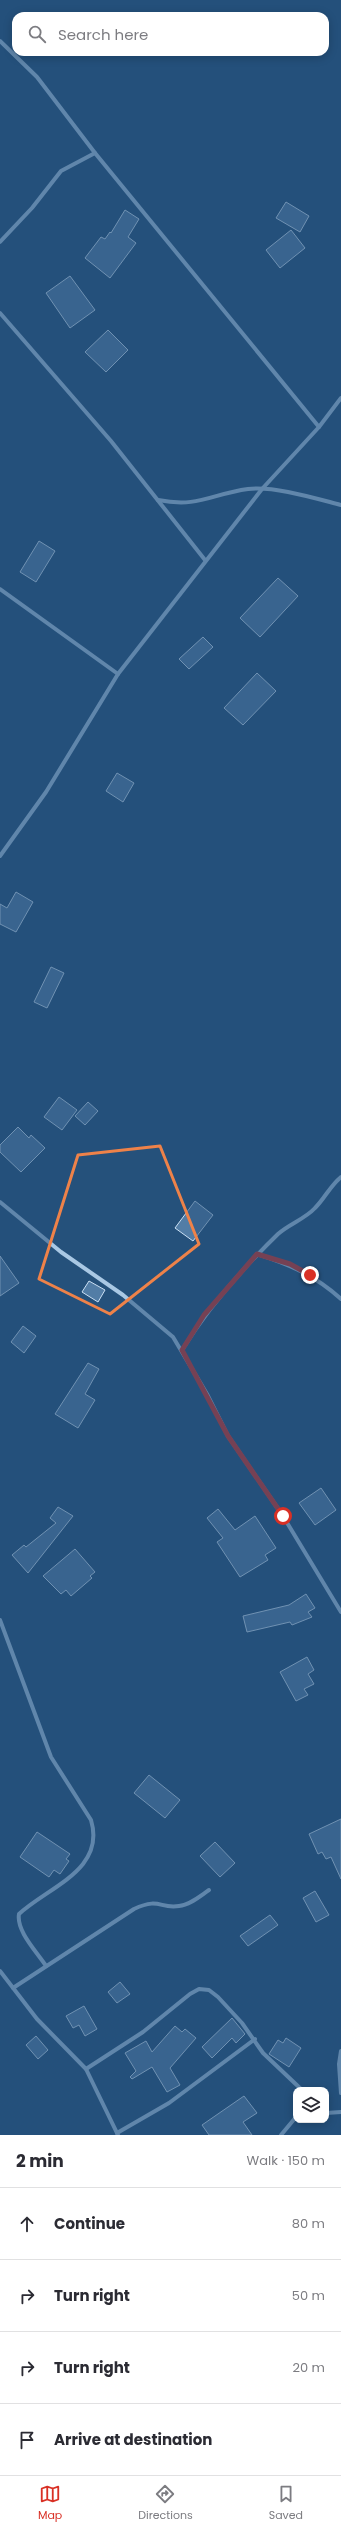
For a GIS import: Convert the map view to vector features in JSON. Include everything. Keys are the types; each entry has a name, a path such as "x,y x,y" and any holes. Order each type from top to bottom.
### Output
{"street":[{"path":"0,41 12,53"},
{"path":"15,56 37,78 95,153 319,427"},
{"path":"0,242 32,208 61,171 95,153"},
{"path":"0,313 158,500 205,560"},
{"path":"0,856 46,792 118,674 205,560 262,489 319,427 341,398"},
{"path":"158,500 188,504 242,490 262,489 313,497 341,505"},
{"path":"0,589 118,674"},
{"path":"182,1350 204,1315 257,1254 280,1232 315,1208 332,1185 341,1177"},
{"path":"0,1202 61,1252 146,1314 173,1337 182,1350 228,1436 283,1516 341,1612"},
{"path":"257,1254 290,1264 310,1275 341,1299"},
{"path":"0,1620 51,1757 90,1820 94,1831 93,1846 85,1861 68,1879 18,1914 18,1919 22,1929 46,1966"},
{"path":"13,1988 115,1921 149,1902 178,1906 194,1900 209,1890"},
{"path":"0,1971 37,2019 86,2069 117,2134 169,2103 255,2039"},
{"path":"86,2069 144,2032 199,1989 209,1990 218,1996 255,2039 263,2053 299,2087"},
{"path":"341,2051 339,2064 341,2093"},
{"path":"329,2113 341,2112"},
{"path":"281,2135 293,2121"}],"highlighted area":[{"path":"160,1146 199,1244 110,1314 39,1279 78,1155"}],"building":[{"path":"286,202 309,216 300,232 276,218"},
{"path":"125,210 139,219 128,237 136,243 110,278 85,258 101,237 105,239 110,232 111,233"},
{"path":"291,230 305,248 280,268 266,250"},
{"path":"70,276 95,310 70,328 46,293"},
{"path":"108,330 128,350 106,372 85,352"},
{"path":"39,541 55,551 36,582 20,572"},
{"path":"278,578 298,596 260,637 240,618"},
{"path":"203,637 213,647 189,669 179,659"},
{"path":"257,673 276,691 243,725 224,708"},
{"path":"117,773 134,783 123,802 106,791"},
{"path":"16,892 33,902 16,932 0,924 0,904 7,908"},
{"path":"51,967 64,973 47,1008 34,1002"},
{"path":"59,1097 77,1110 62,1130 44,1117"},
{"path":"88,1102 98,1111 85,1125 75,1116"},
{"path":"18,1127 29,1138 31,1135 45,1148 21,1172 0,1152 0,1145"},
{"path":"195,1201 213,1215 193,1241 175,1228"},
{"path":"0,1256 19,1283 0,1296"},
{"path":"89,1281 105,1290 98,1302 82,1292"},
{"path":"23,1326 36,1336 24,1353 11,1342"},
{"path":"88,1363 99,1369 85,1394 95,1400 78,1428 55,1414"},
{"path":"321,1488 336,1510 315,1525 299,1503"},
{"path":"58,1507 73,1516 28,1573 12,1555 24,1545 26,1547 56,1523 50,1518"},
{"path":"218,1509 235,1530 255,1516 276,1548 265,1555 268,1560 240,1577 217,1542 223,1538 207,1518"},
{"path":"75,1549 95,1572 90,1576 92,1578 71,1596 66,1590 61,1594 43,1576"},
{"path":"306,1594 315,1608 308,1612 312,1617 292,1625 290,1622 247,1632 243,1616 289,1605"},
{"path":"307,1657 314,1670 308,1674 314,1684 304,1689 308,1695 296,1701 280,1672"},
{"path":"149,1775 180,1800 165,1818 134,1793"},
{"path":"341,1819 341,1879 331,1857 326,1859 322,1852 318,1854 309,1834"},
{"path":"37,1832 70,1854 66,1859 69,1861 60,1874 54,1870 49,1877 20,1857"},
{"path":"215,1842 235,1863 220,1877 200,1856"},
{"path":"315,1891 329,1915 316,1922 303,1898"},
{"path":"270,1915 278,1925 248,1946 240,1936"},
{"path":"120,1982 130,1994 117,2003 108,1992"},
{"path":"84,2006 97,2029 85,2036 79,2025 73,2028 66,2016"},
{"path":"232,2018 245,2034 236,2043 232,2038 212,2058 202,2047"},
{"path":"175,2026 182,2032 185,2029 196,2038 170,2068 180,2085 167,2092 152,2067 132,2079 130,2077 136,2071 125,2053 146,2041 152,2052"},
{"path":"36,2036 48,2050 38,2059 26,2045"},
{"path":"286,2038 301,2048 289,2067 269,2054 278,2040 283,2043"},
{"path":"244,2096 257,2113 243,2122 252,2135 209,2135 202,2125"}],"route":[{"path":"283,1516 228,1436 207,1394 182,1350 204,1315 224,1290 257,1254 290,1264 310,1275"}]}
